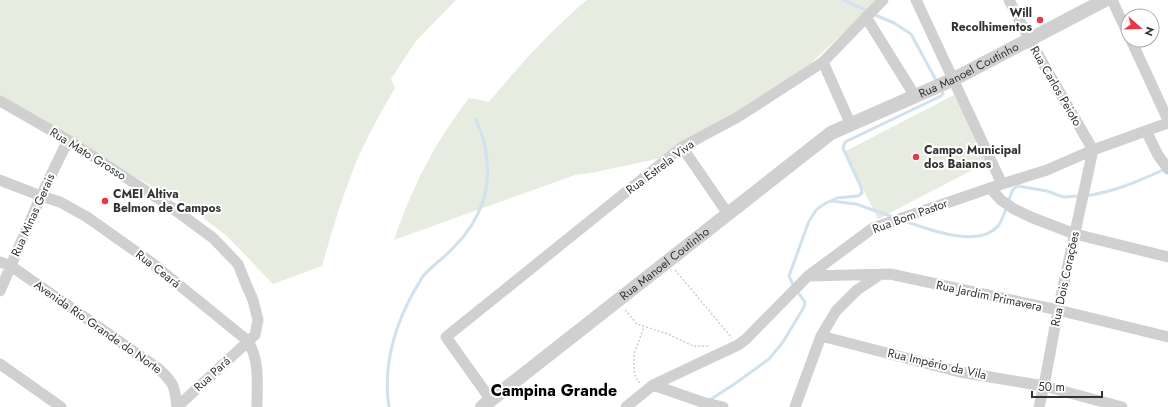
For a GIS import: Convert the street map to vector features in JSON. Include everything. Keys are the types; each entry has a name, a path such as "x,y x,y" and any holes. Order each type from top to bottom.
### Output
{"street":[{"name":"Rua Estrela Viva","path":"486,403 446,337 682,147 738,117 823,62 883,0"},
{"path":"916,0 1002,184"},
{"name":"Rua Carlos Peioto","path":"1009,0 1029,39 1093,150"},
{"name":"Rua Manoel Coutinho","path":"486,403 831,133 954,79 1105,0"},
{"path":"1112,0 1120,17"},
{"path":"866,17 914,96"},
{"path":"1135,48 1168,121"},
{"path":"823,62 851,125"},
{"name":"Rua Mato Grosso","path":"0,101 68,140 171,206 213,238 238,264 253,300 258,320 256,335 248,341"},
{"name":"Rua Bom Pastor","path":"626,407 653,385 738,345 746,339 808,276 872,228 1047,170 1093,150 1146,131 1168,121"},
{"path":"1146,131 1158,155 1168,169"},
{"name":"Rua Minas Gerais","path":"0,292 5,264 41,196 68,140"},
{"path":"682,147 728,214"},
{"name":"Rua Dois Corações","path":"1039,407 1058,310 1093,150"},
{"name":"Rua Ceará","path":"0,180 60,202 93,221 152,263 248,341"},
{"path":"990,188 1001,200 1014,209 1032,218 1075,234 1168,257"},
{"name":"Avenida Rio Grande do Norte","path":"5,264 159,370 170,380 175,390 177,407"},
{"path":"794,407 821,336 836,311 857,290 881,274"},
{"name":"Rua Jardim Primavera","path":"808,276 890,274 1058,310 1168,337"},
{"name":"Rua Império da Vila","path":"821,336 960,372 1044,386 1122,407"},
{"path":"248,341 254,356 256,369 257,407"},
{"name":"Rua Pará","path":"177,407 248,341"},
{"path":"0,364 61,407"},
{"path":"653,385 702,402 722,407"}],"path":[{"path":"667,261 738,345"},
{"path":"624,295 624,309 638,324 668,334 693,346 713,346"},
{"path":"644,327 634,354 634,373 638,382 653,385"}],"shaded area":[{"path":"0,0 456,0 416,41 391,79 395,88 372,129 353,170 336,218 322,266 273,284 228,237 189,207 0,101"},
{"path":"587,0 879,0 799,74 661,158 575,175 394,240 417,183 435,148 445,131 469,98 489,102 536,49"},
{"name":"Campo Municipal dos Baianos","path":"954,95 988,162 878,219 844,152"}],"waterway":[{"path":"843,0 868,11"},
{"path":"873,14 894,23 911,34 937,82"},
{"path":"708,401 769,359 783,342 804,307 805,302 794,287 789,276 809,221 817,209 826,203 837,198 858,196 862,193 861,187 843,148 845,142 941,96 943,94 941,89"},
{"path":"389,407 389,363 395,334 406,306 424,275 450,252 463,237 478,214 483,202 486,189 487,161 484,139 476,120"},
{"path":"1085,196 1116,189 1165,169"},
{"path":"1008,202 1013,189 1018,186 1047,191 1063,197 1080,196"},
{"path":"831,201 856,204 893,217"},
{"path":"904,221 952,235 966,237 978,236 989,233 998,226 1007,207"}],"place":[{"name":"Will Recolhimentos","path":"1040,20"},
{"name":"Campo Municipal dos Baianos","path":"916,157"},
{"name":"CMEI Altiva Belmon de Campos","path":"105,201"}],"district":[{"name":"Campina Grande","path":"554,390"}]}
